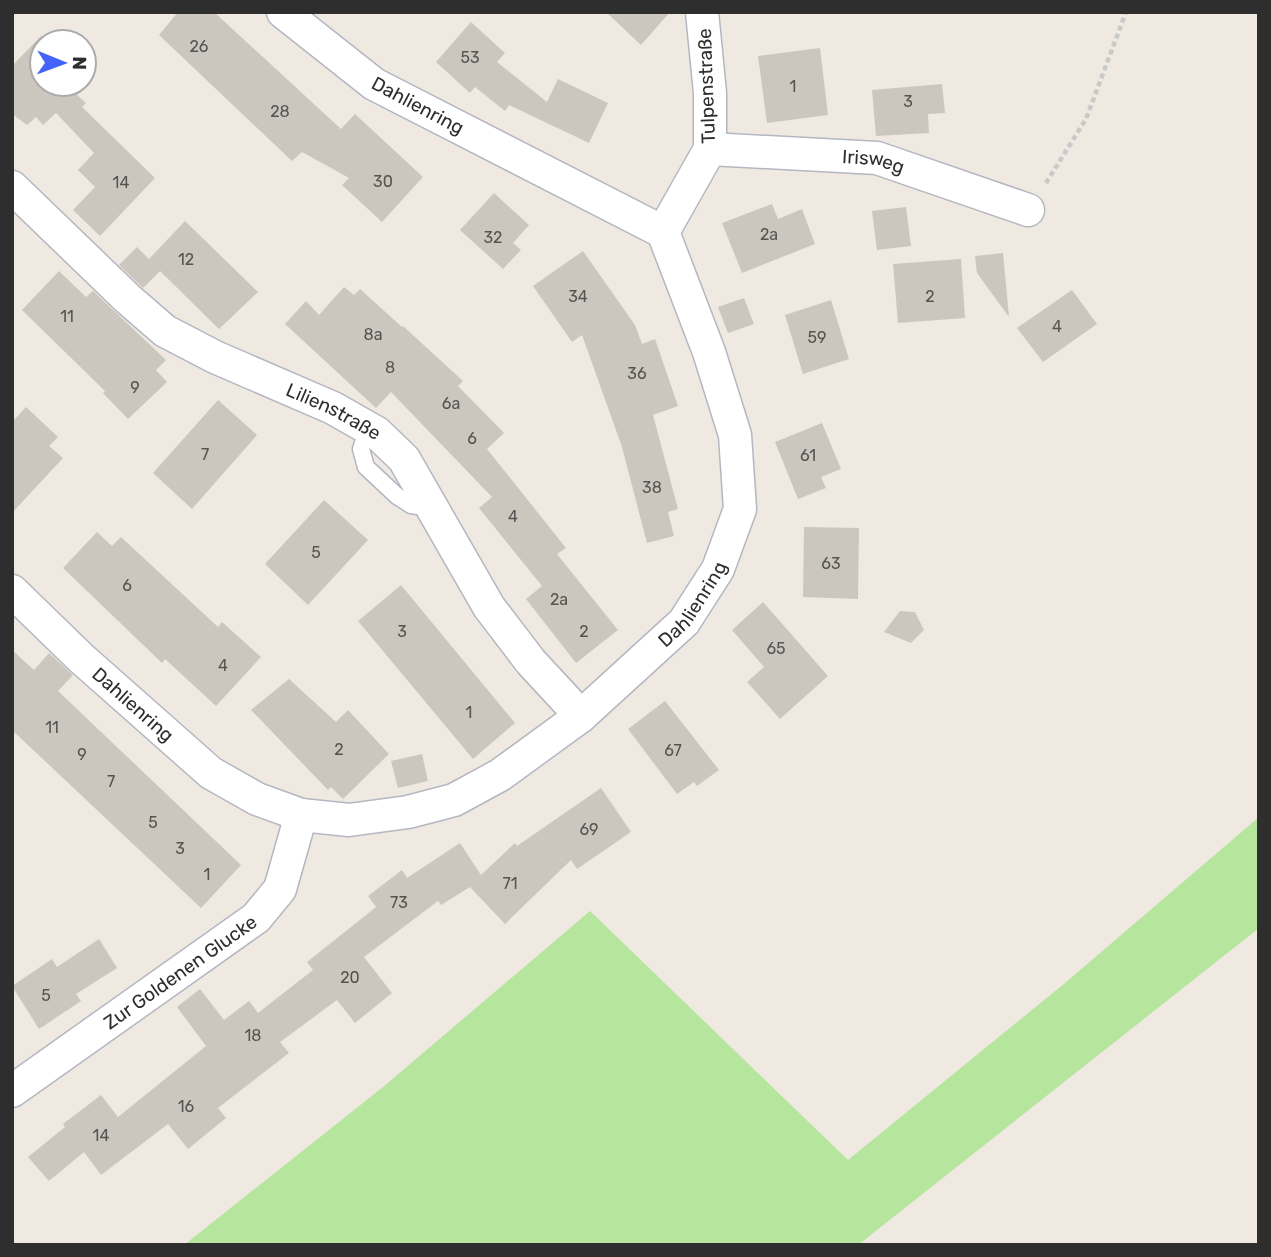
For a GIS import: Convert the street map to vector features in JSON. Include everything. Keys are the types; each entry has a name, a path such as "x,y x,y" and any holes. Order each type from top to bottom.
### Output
{"street":[{"name":"Dahlienring","path":"12,591 81,658 211,774 257,799 301,815 349,820 408,813 454,800 500,775 581,716 684,622 718,569 740,509 735,435 709,352 663,232 374,85 283,12"},
{"name":"Tulpenstraße","path":"663,232 710,149 710,93 702,12"},
{"name":"Irisweg","path":"710,149 877,158 1028,210"},
{"name":"Lilienstraße","path":"12,187 118,290 165,331 215,357 333,408 377,433 404,459 489,607 531,662 581,716"},
{"name":"Zur Goldenen Glucke","path":"12,1091 256,918 280,889 301,815"}],"path":[{"path":"1028,210 1086,119 1126,12"}],"green space":[{"path":"1259,817 1259,928 858,1245 184,1245 383,1087 590,911 848,1160 1065,983"}],"building":[{"path":"178,12 214,12 341,129 355,114 423,177 382,222 342,185 349,178 302,152 292,161 159,35"},
{"path":"606,12 670,12 641,45"},
{"path":"471,22 505,53 497,62 547,102 558,79 608,103 589,143 509,105 505,111 475,87 470,93 436,62"},
{"path":"820,48 828,115 767,123 758,56"},
{"path":"28,49 28,98 80,98 86,103 82,107 155,178 100,236 73,210 95,187 78,170 94,153 56,113 43,125 36,117 27,125 12,114 12,66"},
{"path":"942,84 945,113 928,114 929,133 876,136 872,90"},
{"path":"494,193 529,225 513,243 521,250 503,269 460,230"},
{"path":"772,204 778,219 802,209 815,244 742,273 722,223"},
{"path":"906,207 911,246 877,250 872,211"},
{"path":"185,221 258,292 219,329 160,271 143,288 119,265 137,247 149,259"},
{"path":"583,251 635,325 642,344 655,339 678,406 653,415 678,509 668,512 674,536 647,543 622,447 582,335 572,342 533,286"},
{"path":"1003,253 1009,317 977,273 975,256"},
{"path":"961,259 965,318 898,323 893,264"},
{"path":"59,271 86,297 93,291 166,360 156,370 167,382 128,419 103,393 105,391 22,310"},
{"path":"344,287 354,295 360,289 403,326 463,381 458,386 504,433 487,449 566,548 557,554 618,630 576,663 526,599 542,586 479,508 492,497 391,392 376,408 285,324 306,301 319,315"},
{"path":"1072,290 1097,324 1043,362 1017,328"},
{"path":"744,298 754,324 728,333 718,307"},
{"path":"831,300 849,359 803,374 785,315"},
{"path":"218,400 257,435 192,509 153,473"},
{"path":"26,407 58,437 49,446 63,458 12,513 12,422"},
{"path":"822,423 841,469 821,477 826,488 798,499 775,442"},
{"path":"324,500 368,540 308,605 265,564"},
{"path":"804,527 859,528 858,599 803,597"},
{"path":"97,532 112,546 121,537 218,627 222,622 261,657 216,706 165,659 162,663 63,568"},
{"path":"401,585 515,723 473,759 358,621"},
{"path":"763,602 828,676 780,719 747,682 764,667 732,630"},
{"path":"900,611 915,612 924,630 911,643 884,632"},
{"path":"12,650 34,670 49,653 73,675 58,691 241,865 201,908 12,730"},
{"path":"289,679 336,722 348,710 389,754 343,799 331,787 328,790 251,710"},
{"path":"665,701 719,770 697,786 694,782 677,794 628,729"},
{"path":"422,754 428,781 398,788 391,761"},
{"path":"601,788 631,832 577,869 571,860 505,924 470,887 441,905 438,901 364,957 392,993 355,1023 337,1000 280,1042 289,1053 218,1108 226,1118 188,1149 168,1124 101,1175 84,1152 49,1181 28,1157 65,1127 63,1124 101,1095 118,1117 206,1046 177,1007 200,989 224,1020 249,1001 258,1013 313,970 307,962 376,907 368,896 402,870 407,878 460,843 481,875 515,843 517,846"},
{"path":"99,939 117,968 76,994 81,1001 39,1029 12,986 52,959 57,967"}]}
